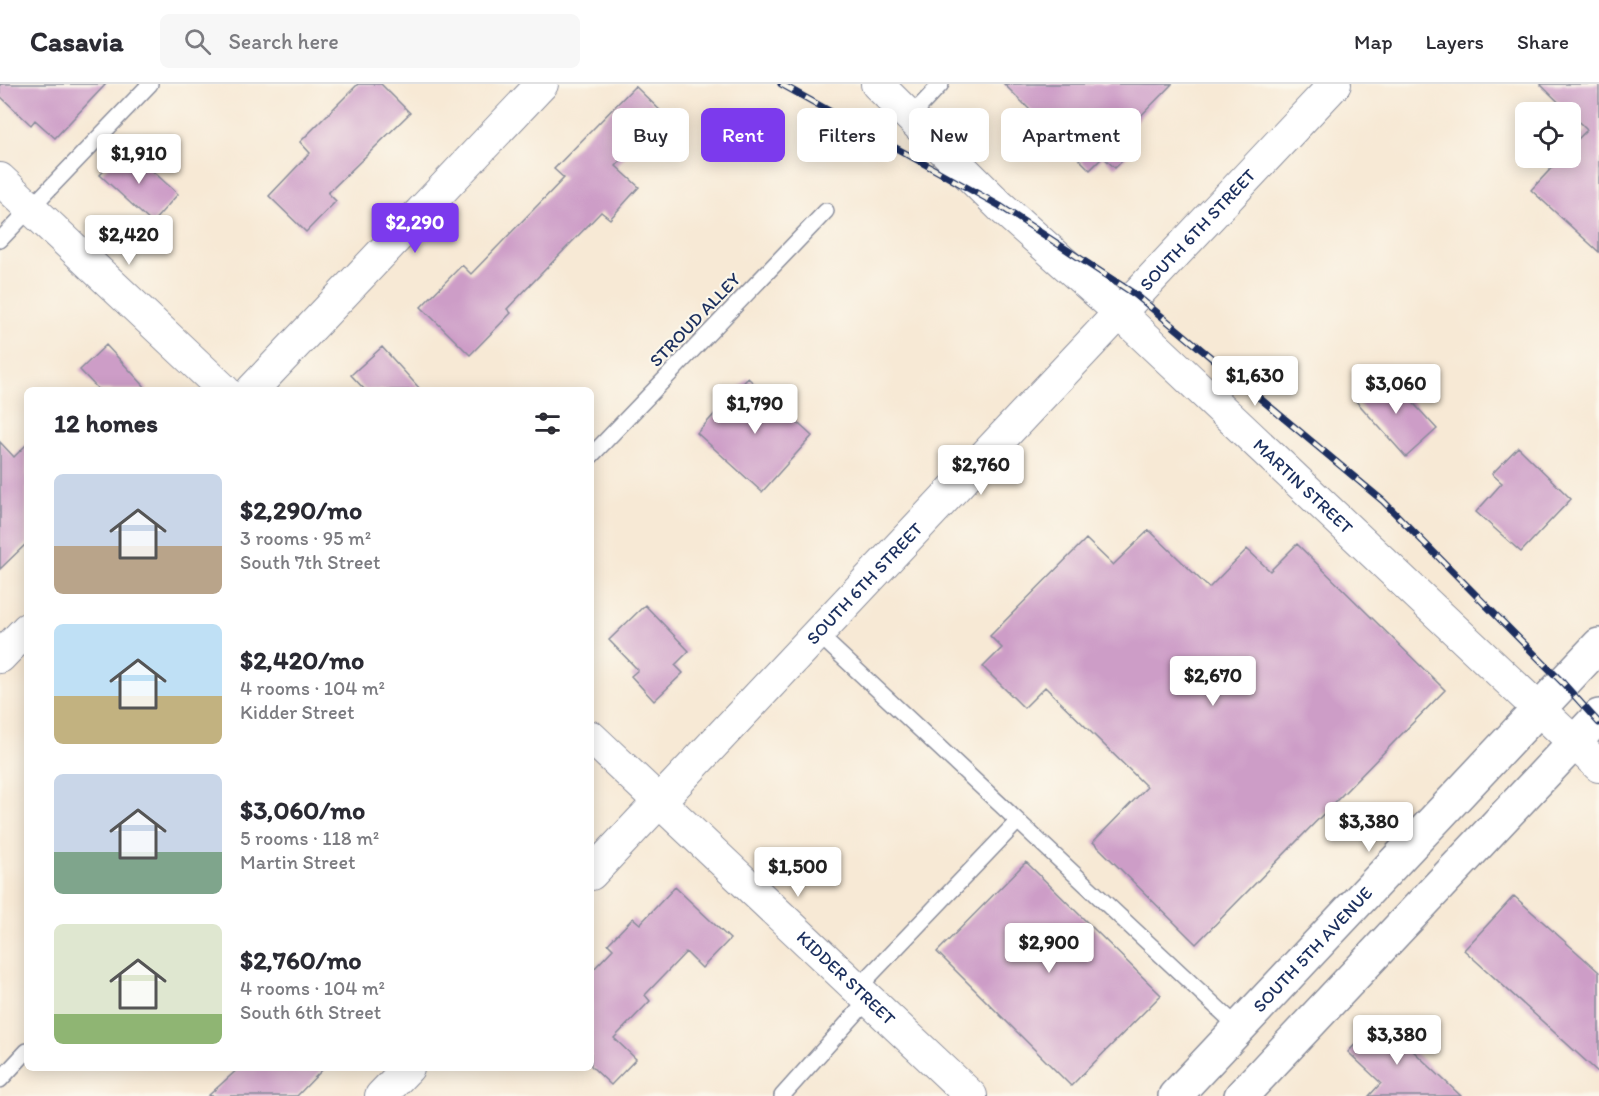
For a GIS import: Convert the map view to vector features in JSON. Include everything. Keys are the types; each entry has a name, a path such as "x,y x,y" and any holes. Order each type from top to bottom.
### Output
{"street":[{"path":"255,387 542,84"},
{"name":"MARTIN STREET","path":"877,84 909,114"},
{"name":"SOUTH 6TH STREET","path":"594,871 1335,84"},
{"name":"MARTIN STREET","path":"956,162 1000,206 1119,313 1599,766"},
{"path":"0,179 221,387"},
{"path":"0,657 24,632"},
{"name":"SOUTH 5TH AVENUE","path":"1175,1096 1599,645"},
{"path":"1241,1096 1599,716"},
{"name":"KIDDER STREET","path":"594,740 971,1096"},
{"path":"381,1096 405,1071"}],"lane":[{"path":"0,240 150,84"},
{"path":"918,108 941,84"},
{"name":"STROUD ALLEY","path":"594,453 826,211"},
{"path":"817,633 1239,1028"},
{"path":"782,1096 863,994 1017,822"},
{"path":"0,1080 24,1054"}],"building":[{"path":"0,84 106,84 55,138 35,120 31,125 0,96"},
{"path":"358,84 381,84 410,113 328,193 336,201 306,232 269,196 310,153 300,142"},
{"path":"1004,84 1172,84 1141,116 1141,108 1028,108"},
{"path":"1540,84 1599,84 1599,252 1531,190 1552,168 1581,168 1581,136 1587,130 1581,124 1581,102 1558,102"},
{"path":"635,86 658,108 614,108"},
{"path":"612,110 612,162 620,162 616,166 639,187 610,219 601,212 507,309 511,313 470,355 421,307 462,265 471,274 564,178 554,169"},
{"path":"126,147 178,194 152,223 100,175"},
{"path":"1082,162 1098,162 1090,170"},
{"path":"1108,162 1121,162 1115,168"},
{"path":"106,345 145,387 96,387 80,370"},
{"path":"382,347 418,387 362,387 351,375"},
{"path":"1385,372 1437,429 1406,457 1355,400"},
{"path":"748,378 812,436 762,492 697,433"},
{"path":"0,442 14,457 24,447 24,546 0,569"},
{"path":"1518,447 1571,499 1521,552 1476,512 1502,483 1492,474"},
{"path":"1149,530 1209,588 1247,549 1270,571 1297,544 1445,690 1196,944 1093,842 1147,787 1045,687 1024,708 983,667 1002,648 990,636 1086,539 1113,565"},
{"path":"645,605 689,651 675,665 683,673 654,701 631,676 638,670 609,640"},
{"path":"1026,862 1161,995 1071,1086 937,952"},
{"path":"675,887 730,939 702,968 686,952 645,995 650,1001 614,1038 636,1059 611,1085 594,1069 594,969 613,949 608,944 633,918 640,924"},
{"path":"1514,896 1599,972 1599,1073 1464,950"},
{"path":"1379,1019 1461,1096 1369,1096 1381,1083 1348,1052"},
{"path":"236,1071 321,1071 297,1096 208,1096"}],"railway":[{"path":"781,84 1000,206 1136,295 1383,501 1563,683 1599,723"}]}
